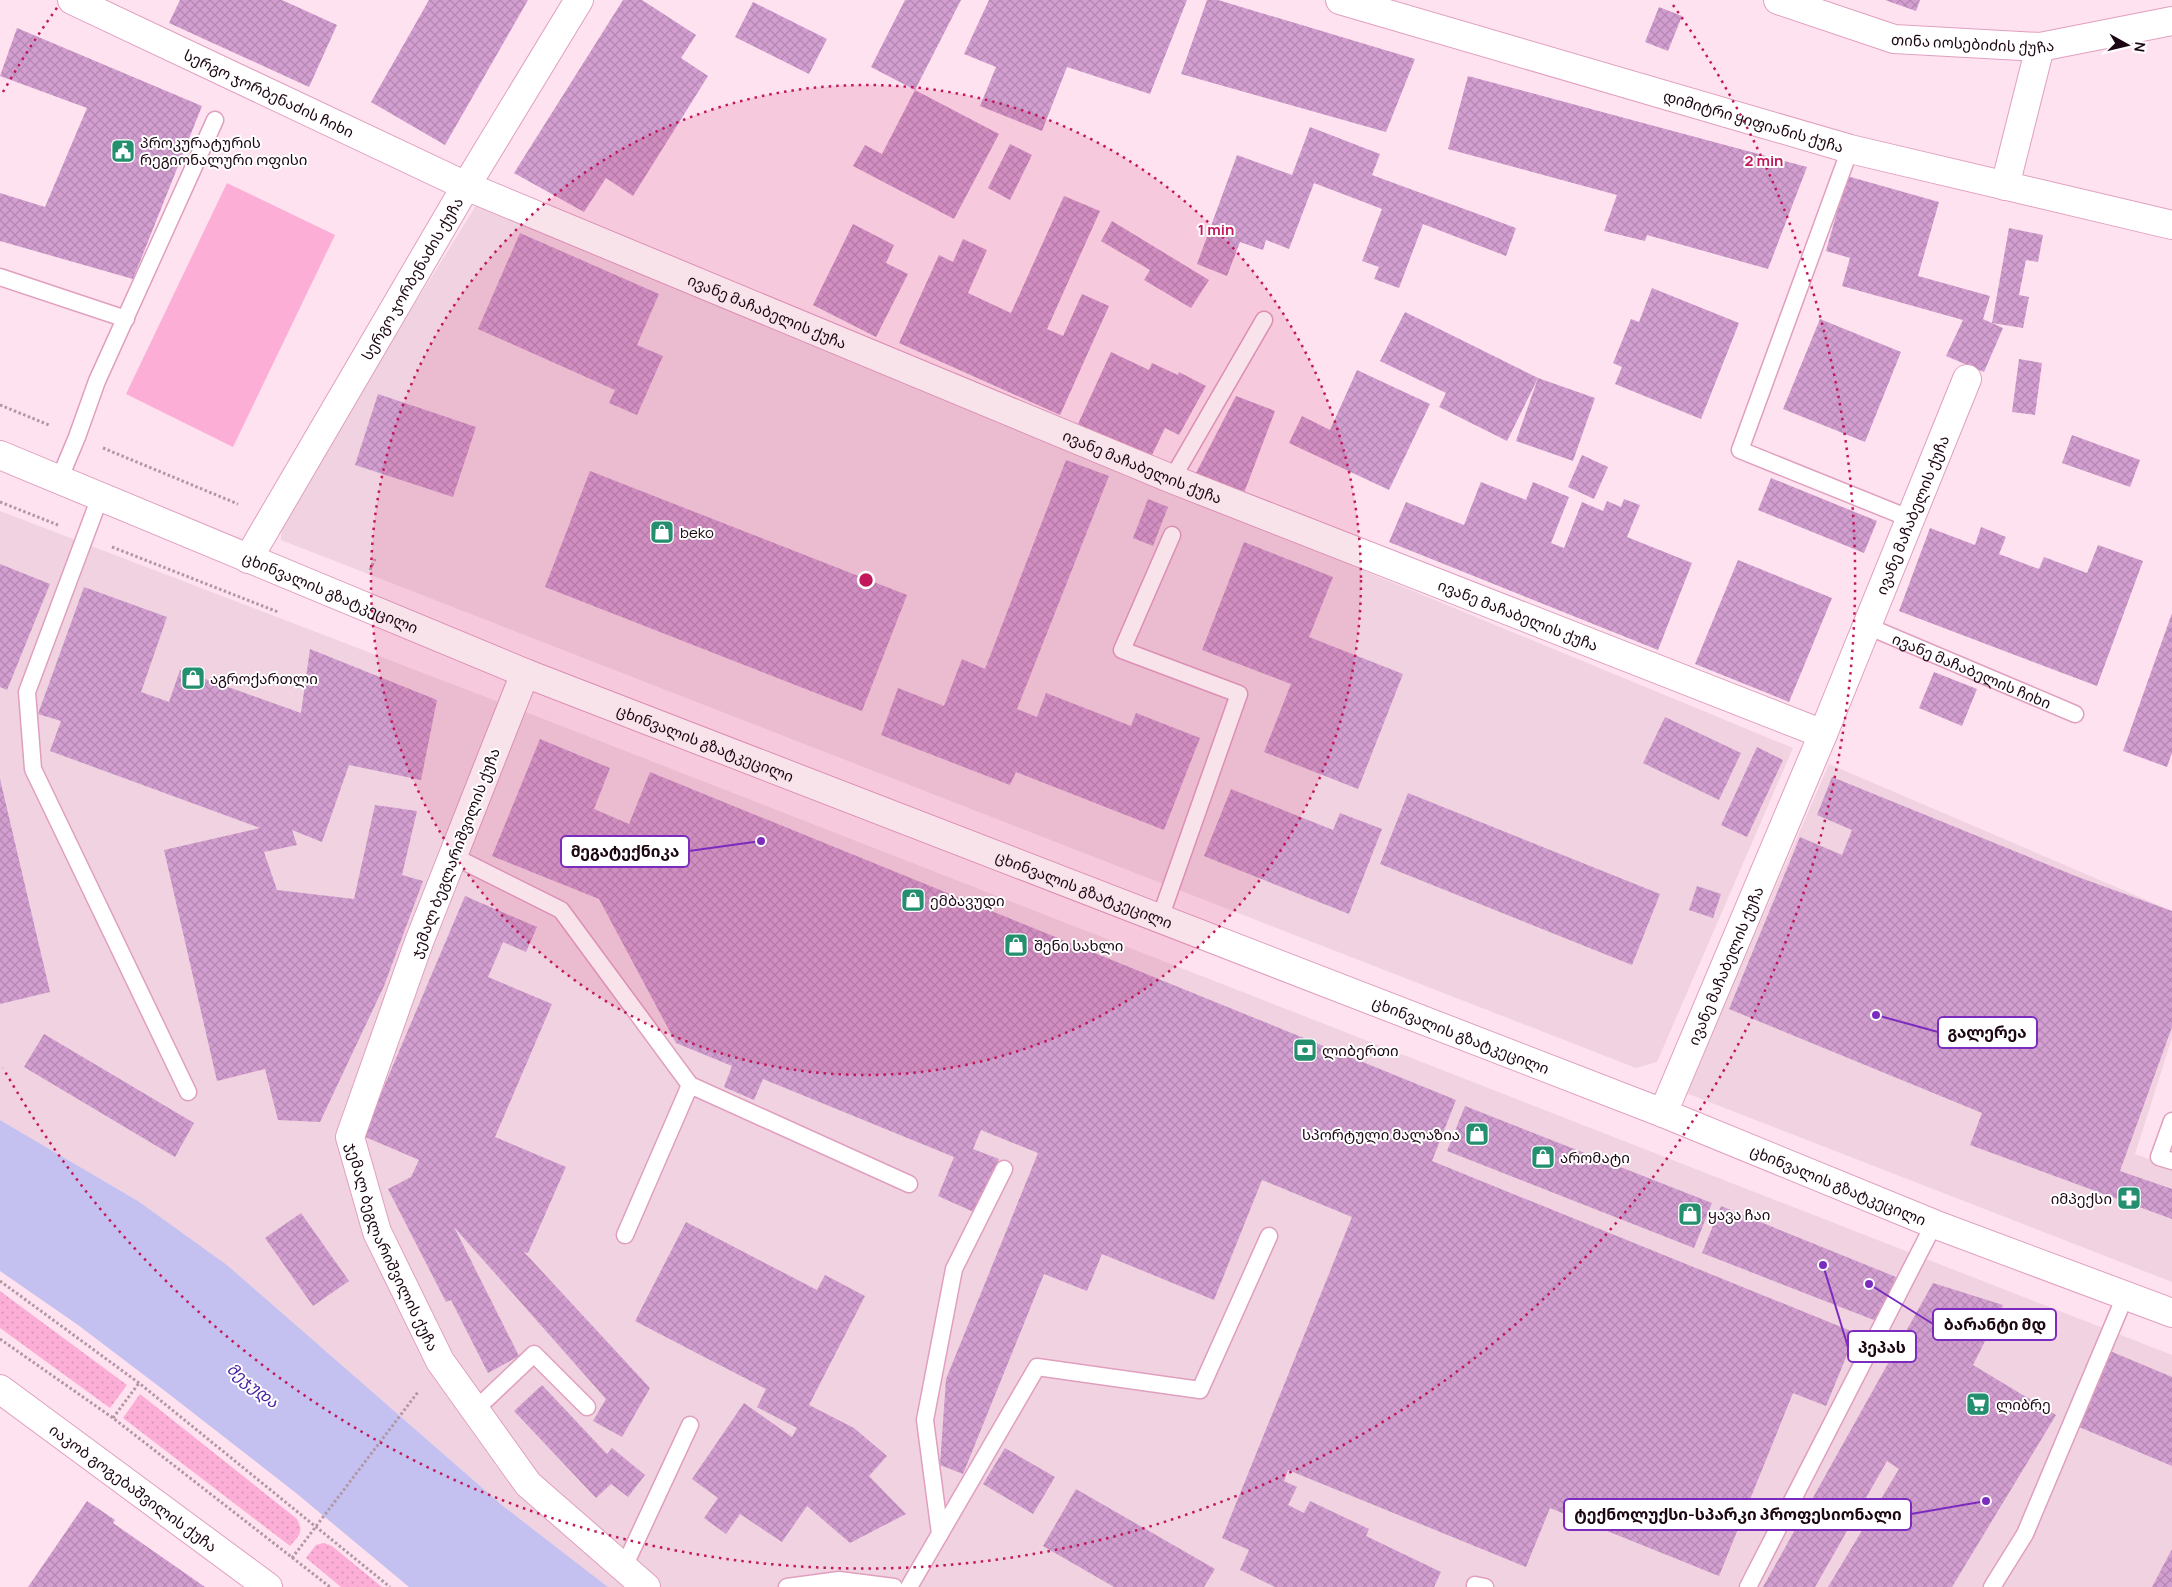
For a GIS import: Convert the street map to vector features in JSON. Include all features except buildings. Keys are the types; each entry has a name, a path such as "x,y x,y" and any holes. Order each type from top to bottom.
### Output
{"street":[{"name":"სერგო ჯორბენაძის ჩიხი","path":"72,0 466,186"},
{"name":"სერგო ჯორბენაძის ქუჩა","path":"248,558 466,186 579,0"},
{"name":"დიმიტრი ყიფიანის ქუჩა","path":"1340,0 1850,150 2172,225"},
{"name":"თინა იოსებიძის ქუჩა","path":"1778,0 1894,39 2040,47 2172,21"},
{"path":"2005,186 2040,47"},
{"name":"ივანე მაჩაბელის ქუჩა","path":"466,186 1172,479 1823,734"},
{"name":"ივანე მაჩაბელის ქუჩა","path":"1663,1113 1823,734 1967,379"},
{"name":"ცხინვალის გზატკეცილი","path":"0,456 525,673 1663,1113 1934,1224 2126,1294 2172,1313"},
{"name":"ჯემალ ბეგლარიშვილის ქუჩა","path":"525,673 419,942 350,1137 377,1232 440,1361 528,1484 646,1587"},
{"name":"იაკობ გოგებაშვილის ქუჩა","path":"0,1389 268,1587"}],"lane":[{"path":"59,480 97,381 215,120"},
{"path":"1850,150 1740,450 1911,519"},
{"path":"0,277 126,319"},
{"path":"1172,479 1264,320"},
{"path":"100,497 27,692 33,769 188,1092"},
{"path":"1160,918 1239,694 1122,650 1172,534"},
{"name":"ივანე მაჩაბელის ჩიხი","path":"1867,626 2075,714"},
{"path":"453,856 561,910 690,1085 909,1184"},
{"path":"625,1236 690,1085"},
{"path":"2172,1121 2159,1157 2172,1161"},
{"path":"940,1534 925,1420 954,1269 1004,1169"},
{"path":"1748,1587 1934,1224"},
{"path":"909,1587 1038,1367 1200,1390 1269,1236"},
{"path":"1992,1587 2024,1534 2126,1294"},
{"path":"475,1410 534,1354 587,1407"},
{"path":"624,1567 690,1425"},
{"path":"787,1587 839,1580 894,1587"}],"path":[{"path":"0,405 271,518"},
{"path":"0,502 286,615"},
{"path":"0,1281 139,1383 390,1587"},
{"path":"0,1339 113,1418 330,1587"},
{"path":"113,1418 139,1383"},
{"path":"287,1564 416,1394"}],"shaded area":[{"path":"227,183 335,235 233,447 126,394"},
{"path":"477,204 1793,748 1657,1062 1636,1068 281,540 282,517"},
{"path":"0,511 541,718 2172,1355 2172,1587 608,1587 503,1506 227,1265 138,1201 0,1120"},
{"path":"1829,764 2172,911 2172,1038 2135,1154 2172,1167 2172,1282 1686,1093"},
{"path":"0,1291 127,1385 110,1408 0,1328"},
{"path":"140,1394 297,1519 300,1531 290,1546 123,1418"},
{"path":"324,1543 332,1546 382,1587 341,1587 306,1558 316,1545"}],"water":[{"name":"მეჯუდა","path":"0,1120 138,1201 227,1265 503,1506 608,1587 409,1587 296,1493 165,1391 78,1325 0,1271"}],"place":[{"name":"პროკურატურის რეგიონალური ოფისი","path":"123,151"},
{"name":"beko","path":"662,532"},
{"name":"აგროქართლი","path":"193,678"},
{"name":"მეგატექნიკა","path":"761,841"},
{"name":"ემბავუდი","path":"913,900"},
{"name":"შენი სახლი","path":"1016,945"},
{"name":"გალერეა","path":"1876,1015"},
{"name":"ლიბერთი","path":"1305,1050"},
{"name":"სპორტული მალაზია","path":"1477,1134"},
{"name":"არომატი","path":"1543,1157"},
{"name":"იმპექსი","path":"2129,1198"},
{"name":"ყავა ჩაი","path":"1690,1214"},
{"name":"პეპას","path":"1823,1265"},
{"name":"ბარანტი მდ","path":"1869,1284"},
{"name":"ლიბრე","path":"1978,1404"},
{"name":"ტექნოლუქსი-სპარკი პროფესიონალი","path":"1986,1501"}]}
